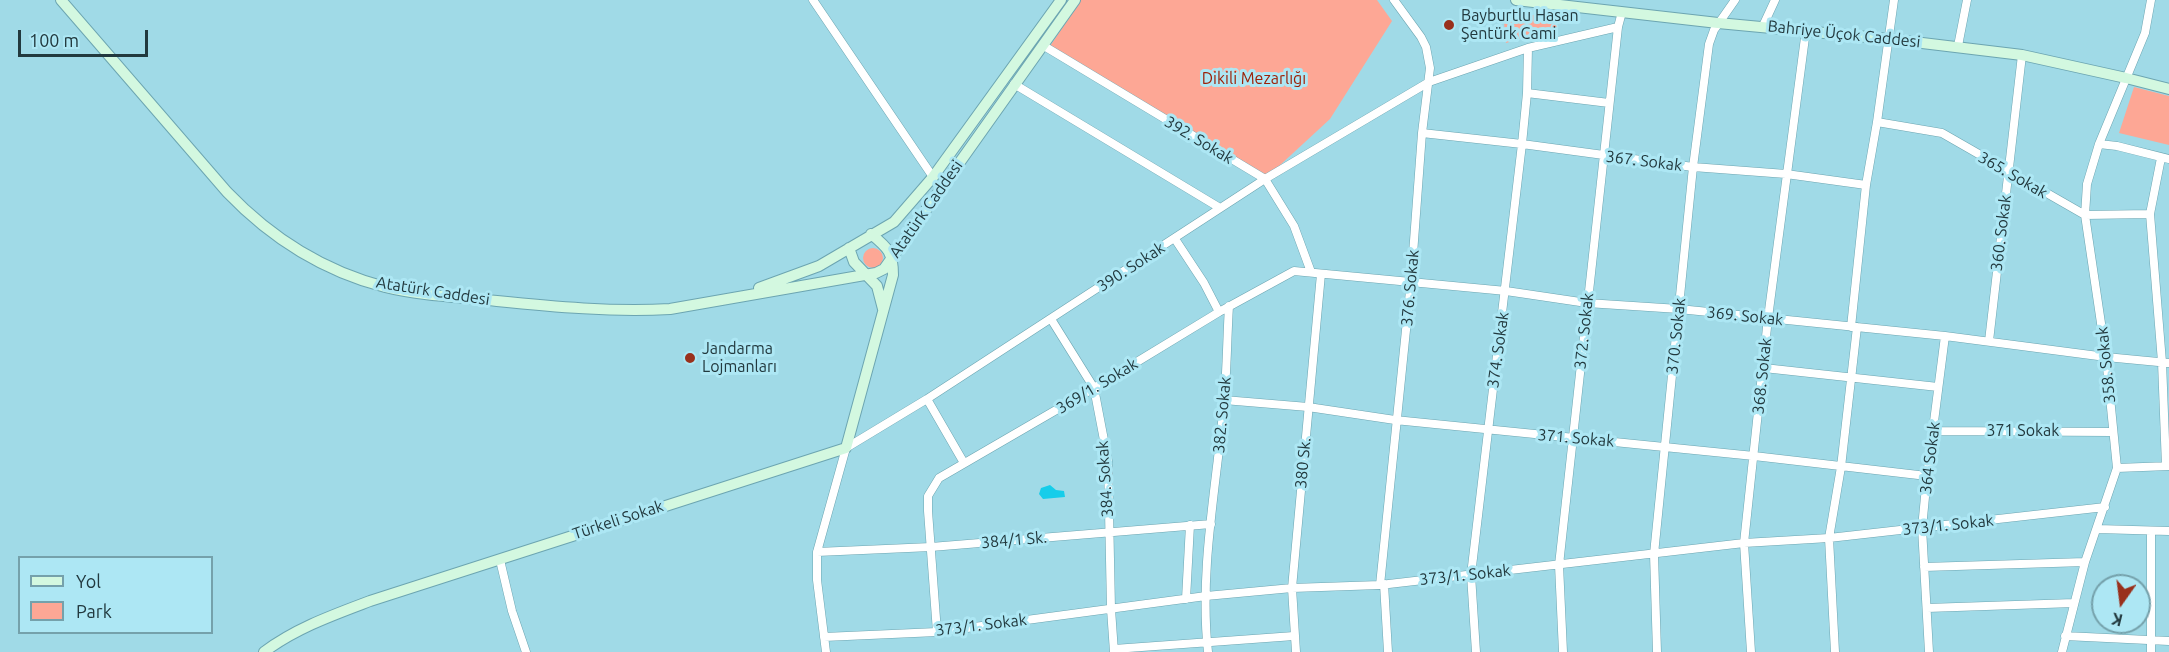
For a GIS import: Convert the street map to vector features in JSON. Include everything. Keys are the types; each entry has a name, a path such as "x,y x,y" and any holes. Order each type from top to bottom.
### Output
{"main road":[{"name":"Atatürk Caddesi","path":"61,0 232,198 297,251 323,265 386,287 527,304 636,311 670,309 866,275 884,269 1075,0"},
{"name":"Atatürk Caddesi","path":"704,303 753,291 819,266 894,222 933,177 1061,0"},
{"name":"Bahriye Üçok Caddesi","path":"1516,0 1718,23 1958,46 2022,55 2169,89"},
{"path":"846,448 893,275 893,258 886,247 871,234"},
{"path":"849,248 854,262 877,286 883,313"},
{"name":"Türkeli Sokak","path":"264,652 316,621 370,601 500,560 591,528 846,448"}],"street":[{"path":"813,0 933,177"},
{"name":"376. Sokak","path":"1388,652 1382,584 1395,420 1411,281 1422,133 1429,82 1429,58 1426,47 1394,0"},
{"name":"370. Sokak","path":"1657,652 1654,554 1693,167 1709,44 1718,23 1735,0"},
{"path":"1763,26 1775,0"},
{"path":"1835,652 1829,538 1841,467 1851,378 1866,185 1894,0"},
{"path":"1958,46 1967,0"},
{"name":"358. Sokak","path":"2062,652 2085,562 2117,468 2106,357 2085,215 2087,184 2099,144 2145,33 2151,0"},
{"name":"372. Sokak","path":"1563,652 1559,565 1609,103 1618,27 1622,12"},
{"name":"390. Sokak","path":"846,448 927,399 1175,239 1220,207 1429,82 1528,48 1618,27"},
{"name":"368. Sokak","path":"1751,652 1744,543 1768,318 1806,30"},
{"name":"392. Sokak","path":"1044,46 1265,179 1294,226 1311,272"},
{"name":"374. Sokak","path":"1476,652 1471,575 1522,144 1527,93 1528,48"},
{"name":"360. Sokak","path":"1989,341 2022,55"},
{"path":"1014,84 1220,207"},
{"path":"1527,93 1609,103"},
{"name":"365. Sokak","path":"1877,122 1942,133 2008,173 2085,215 2150,214"},
{"name":"367. Sokak","path":"1422,133 1693,167 1786,174 1866,185"},
{"path":"2099,144 2165,158 2150,214 2166,363 2168,466 2117,468"},
{"path":"1175,239 1204,283 1218,312"},
{"name":"369/1. Sokak","path":"937,632 928,495 939,478 1094,388 1218,312 1288,274 1294,271 1321,274"},
{"name":"369. Sokak","path":"1321,274 1506,291 1587,303 1679,309 1945,336 2166,363"},
{"name":"380 Sk.","path":"1296,652 1292,588 1321,274"},
{"name":"382. Sokak","path":"1208,652 1206,596 1224,400 1229,306"},
{"name":"384. Sokak","path":"1051,319 1094,388 1108,461 1114,651"},
{"name":"364 Sokak","path":"1929,652 1922,528 1945,336"},
{"path":"1764,368 1938,387"},
{"path":"927,399 964,463"},
{"name":"371. Sokak","path":"1224,400 1308,407 1395,420 1927,476"},
{"name":"371 Sokak","path":"1934,431 2112,432"},
{"path":"826,652 817,580 817,552 846,448"},
{"name":"373/1. Sokak","path":"824,638 937,632 1206,596 1292,588 1382,584 1744,543 1829,538 2105,507"},
{"name":"384/1 Sk.","path":"817,552 931,547 1211,524"},
{"path":"1185,599 1190,525"},
{"path":"2097,529 2169,531"},
{"path":"2151,531 2151,652"},
{"path":"500,560 512,611 526,652"},
{"path":"1924,567 2085,562"},
{"path":"1927,608 2074,603"},
{"path":"1114,651 1207,641 1294,636"},
{"path":"2065,636 2169,641"}],"green space":[{"name":"Dikili Mezarlığı","path":"1081,0 1377,0 1392,21 1330,119 1265,179 1048,49"},
{"path":"1503,12 1552,17 1558,27 1506,43"},
{"path":"2134,87 2169,96 2169,145 2119,133"},
{"path":"873,248 880,251 883,258 880,265 873,268 866,265 863,258 866,251"}],"water":[{"path":"1050,485 1056,490 1064,491 1065,497 1043,499 1039,494 1041,488"}],"place":[{"name":"Bayburtlu Hasan Şentürk Cami","path":"1449,25"},
{"name":"Jandarma Lojmanları","path":"690,358"}]}
